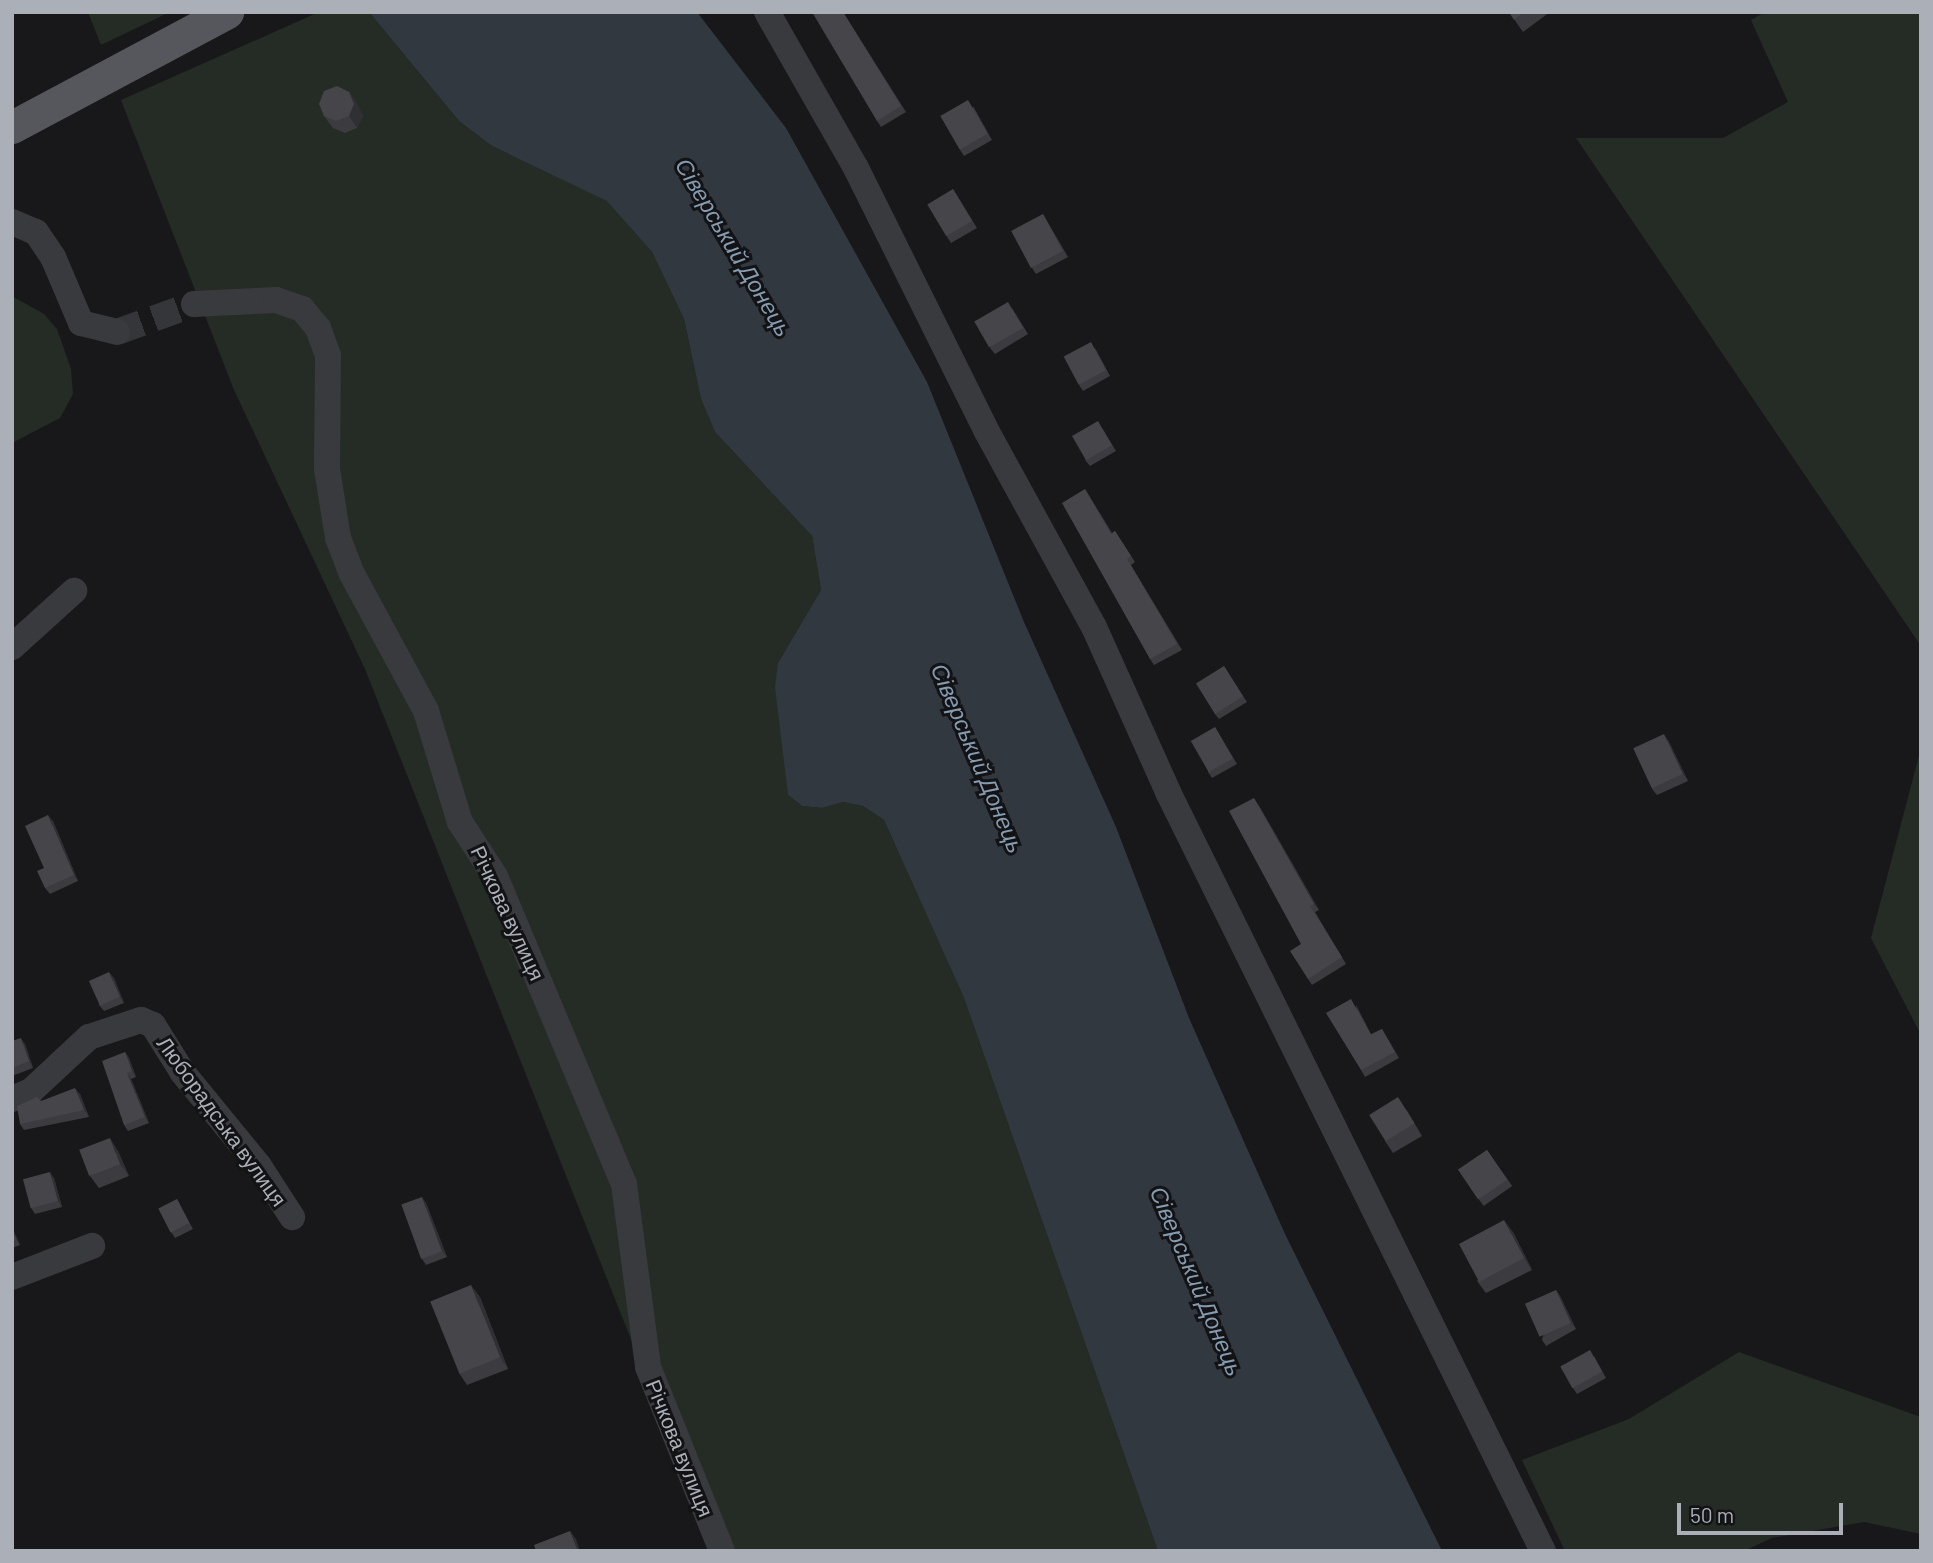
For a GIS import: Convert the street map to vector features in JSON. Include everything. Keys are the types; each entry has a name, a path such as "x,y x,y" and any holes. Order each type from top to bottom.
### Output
{"main road":[{"path":"12,127 227,12"}],"street":[{"path":"767,12 856,168 986,430 1094,627 1174,804 1543,1551"},
{"path":"12,222 36,232 53,257 81,323 117,332"},
{"name":"Річкова вулиця","path":"194,304 276,300 302,309 318,328 328,355 327,469 338,538 352,573 426,711 460,822 495,876 624,1184 648,1367 722,1551"},
{"path":"12,647 74,591"},
{"name":"Люборадська вулиця","path":"12,1099 31,1091 89,1037 141,1020 153,1025 183,1073 259,1166 292,1217"},
{"path":"12,1278 92,1245"}],"shaded area":[{"path":"88,12 170,12 101,45"},
{"path":"319,12 369,12 459,121 492,146 608,201 652,252 684,319 701,399 715,432 812,536 821,590 778,663 788,795 802,806 822,808 843,802 863,806 884,820 964,998 1158,1551 715,1551 365,669 234,390 121,100"},
{"path":"1765,12 1921,12 1921,646 1576,138 1723,138 1788,102 1751,20"},
{"path":"12,296 44,314 57,329 71,369 73,394 60,418 12,443"},
{"path":"1921,748 1921,1035 1871,938"},
{"path":"1739,1352 1921,1417 1921,1534 1864,1522 1772,1538 1744,1551 1565,1551 1522,1460 1629,1419"}],"water":[{"name":"Сіверський Донець","path":"369,12 697,12 786,128 927,382 1024,622 1116,827 1189,1018 1285,1234 1442,1551 1158,1551 964,998 884,820 863,806 843,802 822,808 802,806 788,795 775,687 778,663 821,590 812,536 715,432 701,399 684,319 652,252 607,201 492,146 459,121"}],"building":[{"path":"812,12 843,12 901,106 877,121"},
{"path":"1509,12 1524,12 1514,20"},
{"path":"337,86 349,92 354,104 349,116 336,121 324,116 319,104 324,91"},
{"path":"968,100 988,134 960,150 940,116"},
{"path":"953,189 972,221 946,236 927,204"},
{"path":"1043,214 1063,251 1031,268 1011,231"},
{"path":"1008,302 1023,328 989,347 974,322"},
{"path":"1091,342 1106,370 1079,385 1064,357"},
{"path":"1098,421 1112,445 1086,460 1072,436"},
{"path":"1085,489 1111,534 1115,531 1131,556 1127,559 1177,644 1150,659 1062,503"},
{"path":"1224,666 1243,697 1215,714 1196,683"},
{"path":"1215,727 1233,758 1209,772 1191,741"},
{"path":"1664,734 1683,774 1652,788 1633,748"},
{"path":"1254,798 1314,904 1310,906 1342,957 1308,979 1290,951 1301,944 1229,811"},
{"path":"48,815 74,875 45,888 37,871 44,868 25,826"},
{"path":"109,972 120,997 100,1006 89,981"},
{"path":"1351,999 1371,1035 1382,1029 1395,1052 1361,1070 1326,1013"},
{"path":"21,1038 29,1061 12,1068 12,1041"},
{"path":"125,1052 132,1071 127,1073 145,1117 124,1125 102,1061"},
{"path":"75,1088 84,1110 20,1124 17,1106 37,1097 41,1101"},
{"path":"1398,1097 1414,1123 1386,1141 1369,1115"},
{"path":"110,1138 120,1164 89,1176 79,1150"},
{"path":"1487,1150 1507,1180 1478,1199 1458,1170"},
{"path":"50,1172 58,1201 31,1208 23,1179"},
{"path":"422,1197 442,1252 421,1259 401,1205"},
{"path":"177,1199 189,1223 171,1233 158,1209"},
{"path":"1504,1220 1524,1258 1479,1282 1459,1244"},
{"path":"471,1285 500,1357 459,1374 430,1301"},
{"path":"1556,1290 1571,1323 1540,1337 1525,1304"},
{"path":"1590,1350 1602,1372 1572,1388 1560,1366"},
{"path":"570,1531 578,1551 536,1551 534,1545"}],"tunnel":[{"path":"117,332 194,304"}]}
